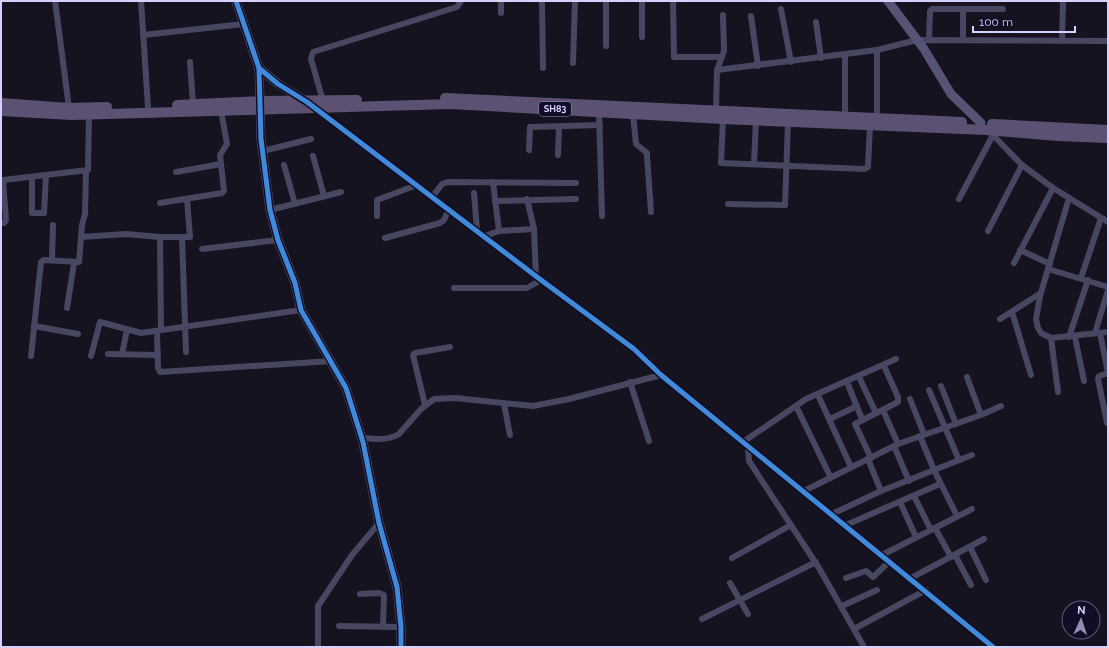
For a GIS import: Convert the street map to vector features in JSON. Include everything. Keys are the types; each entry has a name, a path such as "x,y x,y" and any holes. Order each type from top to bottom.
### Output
{"main road":[{"name":"SH83","path":"1,111 89,115 221,111 259,105 307,102 320,105 465,98 845,117 873,122"},
{"name":"SH83","path":"1,103 69,108 148,107 193,104 451,104 788,122 873,122 1058,136 1108,138"},
{"name":"SH83","path":"987,130 1108,130"}],"street":[{"path":"55,1 69,108"},
{"path":"141,1 148,107"},
{"path":"236,1 259,68 261,87 259,105 270,210 278,240 295,283 301,310 346,388 362,438 379,523 397,587 401,627 400,647"},
{"path":"461,1 457,8 313,52 311,59 320,105 417,185 538,278 634,349 661,374 745,444 926,590 994,647"},
{"path":"501,1 501,13"},
{"path":"542,1 543,68"},
{"path":"573,63 575,1"},
{"path":"606,1 606,46"},
{"path":"642,1 642,37"},
{"path":"673,1 674,57 722,57"},
{"path":"888,1 918,40 951,94 1022,165 1052,188 1108,222"},
{"path":"1062,41 1063,1"},
{"path":"782,9 791,62"},
{"path":"963,9 963,36"},
{"path":"929,40 930,10 1003,9"},
{"path":"716,110 717,70 724,51 723,15"},
{"path":"751,16 758,66"},
{"path":"816,22 821,58"},
{"path":"143,35 244,24"},
{"path":"717,70 791,62 877,50 918,40 1108,41"},
{"path":"723,119 722,163 867,169 873,122 877,50"},
{"path":"845,54 845,117"},
{"path":"190,62 193,104"},
{"path":"259,68 278,84 307,102"},
{"path":"160,203 222,193 221,153 226,148 227,144 221,111"},
{"path":"599,112 602,216"},
{"path":"633,114 636,144 647,153 651,212"},
{"path":"31,356 42,260 74,263 80,261 82,225 85,214 86,171 89,167 89,115"},
{"path":"754,164 756,120"},
{"path":"728,204 785,205 788,122"},
{"path":"529,150 530,127 600,125"},
{"path":"558,155 559,126"},
{"path":"959,199 987,130"},
{"path":"263,151 311,139"},
{"path":"313,156 324,196"},
{"path":"176,172 221,164"},
{"path":"284,165 295,204"},
{"path":"988,231 1022,165"},
{"path":"1,223 4,223 6,220 2,181 86,171"},
{"path":"32,177 32,213 44,213 46,175"},
{"path":"433,196 445,182 576,183"},
{"path":"494,182 499,231"},
{"path":"377,216 377,200 417,185"},
{"path":"1014,263 1052,188"},
{"path":"270,210 341,192"},
{"path":"474,193 477,230"},
{"path":"1069,198 1041,293 1036,319 1038,328 1041,333 1051,338 1072,337 1108,332"},
{"path":"81,237 126,234 160,237 182,237 192,235 187,199"},
{"path":"495,201 527,199 576,199"},
{"path":"527,199 534,229 538,278"},
{"path":"385,238 440,223 444,220 449,209"},
{"path":"1081,278 1101,218"},
{"path":"52,260 53,225"},
{"path":"485,236 499,231 534,229"},
{"path":"160,237 158,368 162,372 332,362"},
{"path":"182,237 186,352"},
{"path":"202,249 278,240"},
{"path":"1020,250 1049,266 1081,278 1107,285 1097,333 1108,373 1099,376 1098,378 1107,423"},
{"path":"67,308 74,263"},
{"path":"454,288 527,288 538,278"},
{"path":"1084,381 1072,337 1088,280"},
{"path":"1000,319 1041,293"},
{"path":"91,356 100,322 139,333 301,310"},
{"path":"1012,312 1032,376"},
{"path":"34,326 78,334"},
{"path":"122,354 127,330"},
{"path":"1051,338 1058,392"},
{"path":"425,405 413,355 415,353 450,347"},
{"path":"108,354 158,355"},
{"path":"745,444 806,399 884,366 896,359"},
{"path":"881,491 870,458 855,424 862,419 896,403 898,400 884,366"},
{"path":"362,438 380,440 400,434 425,405 434,399 444,398 526,406 540,405 569,399 661,374"},
{"path":"859,377 876,413"},
{"path":"967,377 981,415"},
{"path":"630,382 649,441"},
{"path":"847,382 862,419"},
{"path":"941,386 956,424"},
{"path":"929,390 959,460"},
{"path":"818,395 851,467"},
{"path":"910,399 934,470 957,516"},
{"path":"504,404 510,436"},
{"path":"796,406 831,478"},
{"path":"830,420 857,406"},
{"path":"804,491 896,445 981,415 1001,406"},
{"path":"883,410 909,481"},
{"path":"745,444 749,461 816,562 864,647"},
{"path":"832,514 881,491 972,455"},
{"path":"846,525 940,484"},
{"path":"914,496 933,529 953,556 971,585"},
{"path":"900,502 916,537"},
{"path":"882,555 972,509"},
{"path":"318,647 318,606 352,555 379,523"},
{"path":"732,558 791,525"},
{"path":"911,578 984,539"},
{"path":"970,547 986,580"},
{"path":"846,578 866,570 873,577 890,561"},
{"path":"702,619 816,562"},
{"path":"730,583 748,614"},
{"path":"842,606 876,590"},
{"path":"854,628 926,590"},
{"path":"360,594 379,593 384,595 383,627"},
{"path":"339,626 401,627"}],"cycle path":[{"path":"236,1 259,68 278,84 307,102 634,349 661,375 993,647"},
{"path":"259,68 261,139 270,210 278,240 295,283 301,310 346,388 363,442 379,523 397,587 401,627 401,647"}]}
